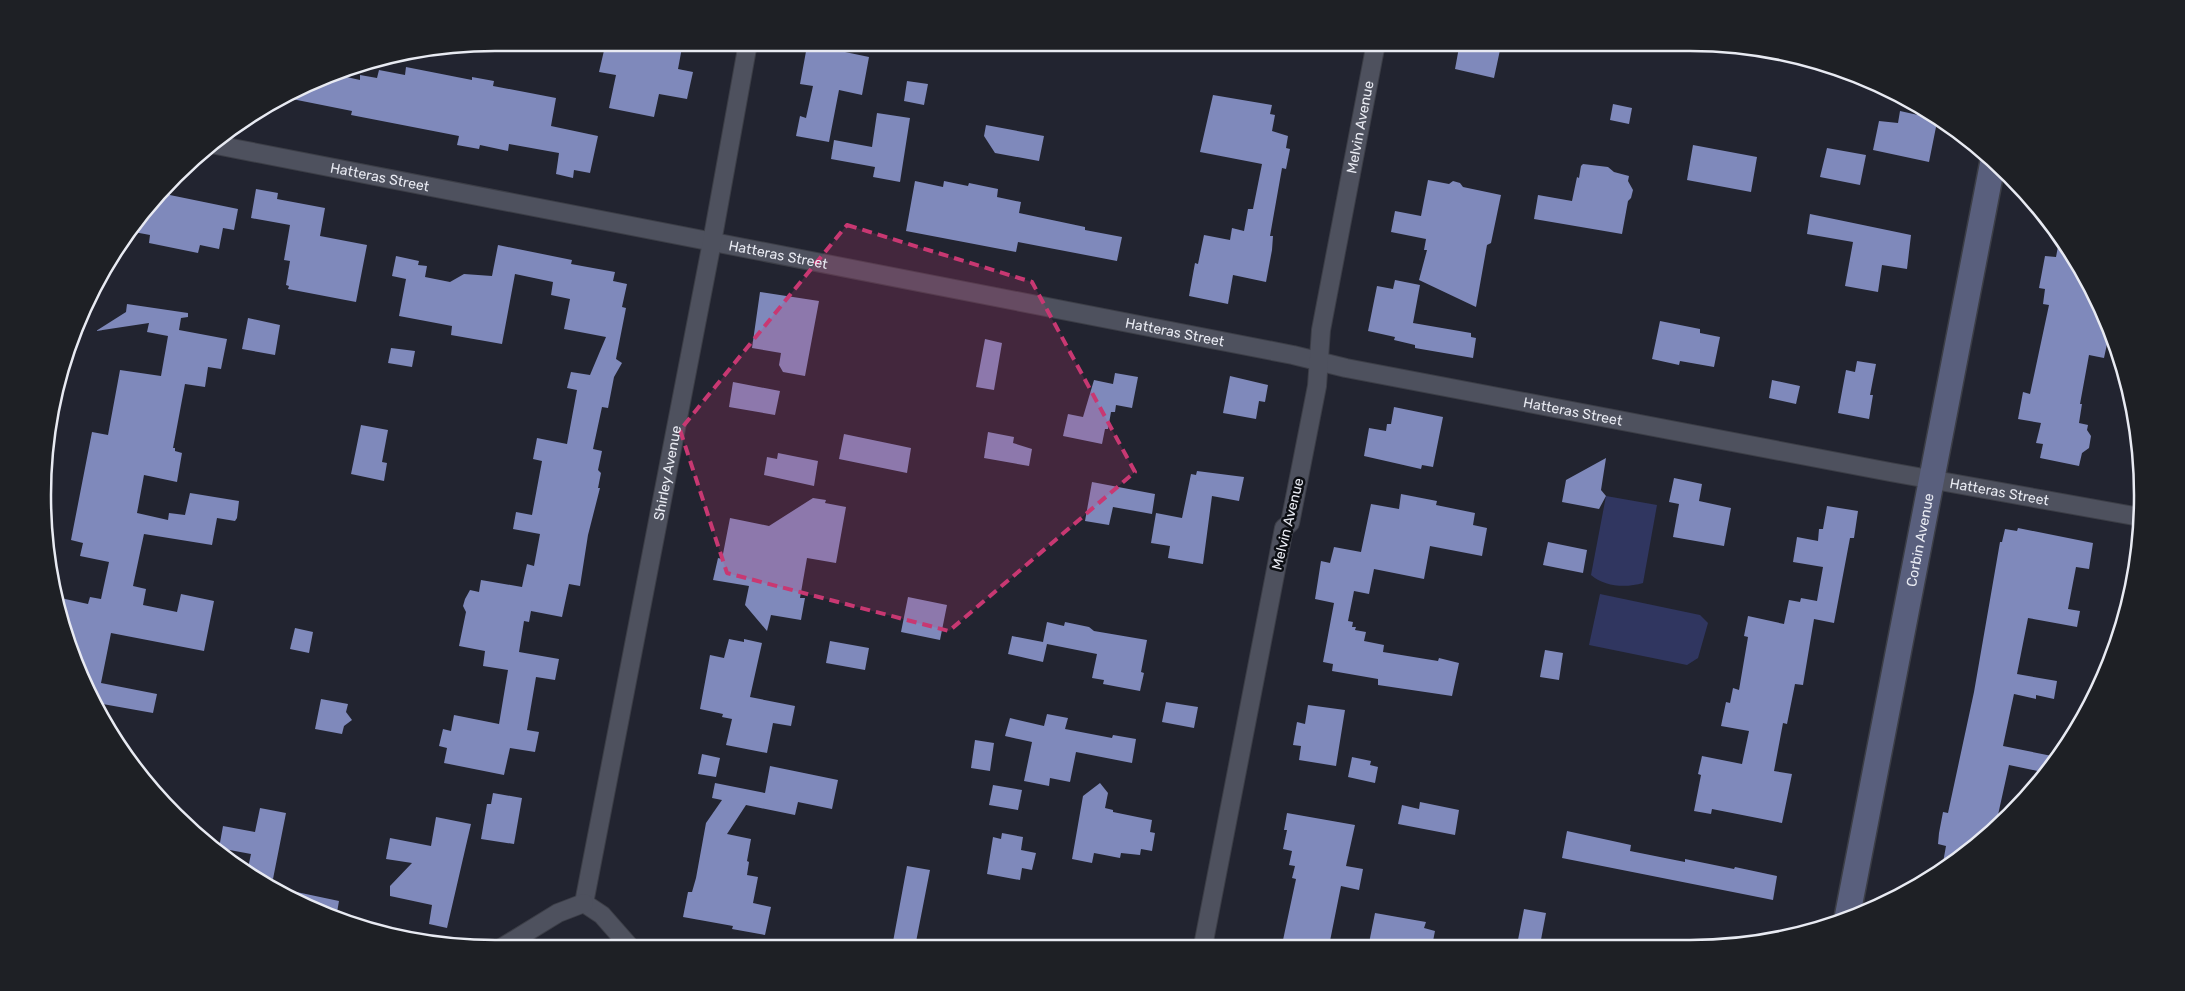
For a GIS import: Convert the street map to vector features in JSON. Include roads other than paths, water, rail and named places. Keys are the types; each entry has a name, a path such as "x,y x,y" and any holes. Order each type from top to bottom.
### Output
{"main road":[{"name":"Corbin Avenue","path":"1849,910 1991,169"}],"street":[{"name":"Shirley Avenue","path":"584,903 712,242 746,51"},
{"name":"Melvin Avenue","path":"1204,940 1284,528 1290,523 1317,386 1320,330 1374,51"},
{"name":"Hatteras Street","path":"221,146 1293,355 1319,362 2133,516"},
{"path":"514,940 558,913 584,903 602,916 624,940"}]}
